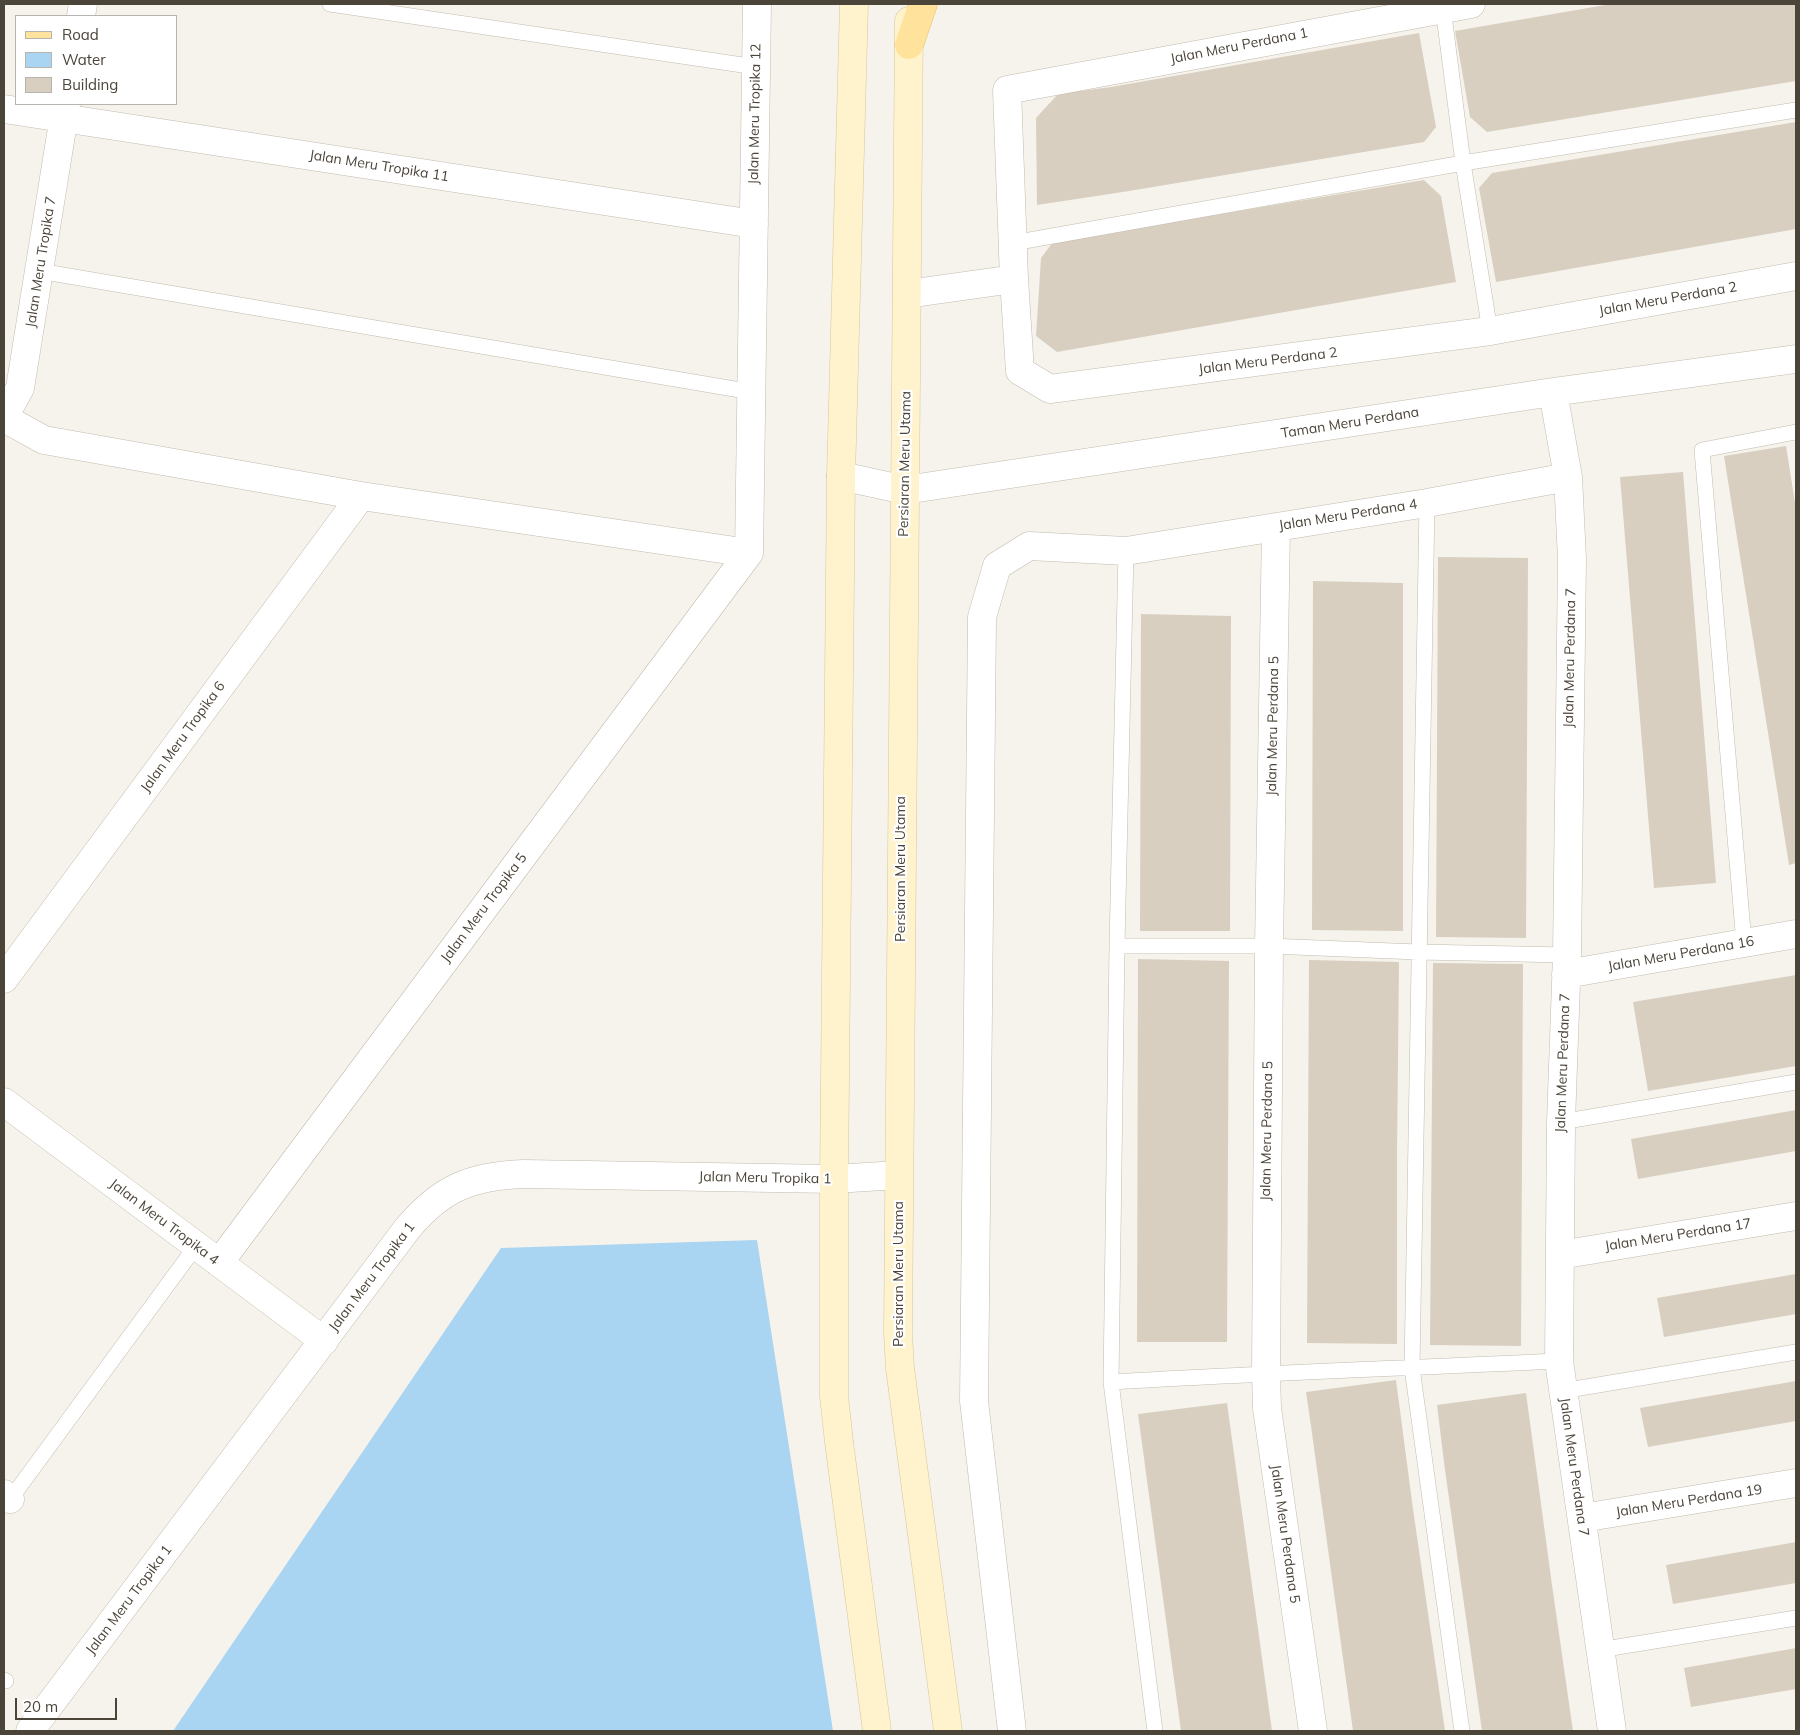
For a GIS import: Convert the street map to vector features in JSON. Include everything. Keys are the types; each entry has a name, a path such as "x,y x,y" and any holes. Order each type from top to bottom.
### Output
{"main road":[{"path":"854,4 841,476 834,1179 834,1396 838,1442 877,1731"},
{"name":"Persiaran Meru Utama","path":"909,4 898,1333 900,1368 948,1731"},
{"path":"909,45 923,4"}],"street":[{"name":"Jalan Meru Tropika 12","path":"749,553 757,4"},
{"name":"Jalan Meru Perdana 1","path":"1007,90 1471,4"},
{"name":"Jalan Meru Perdana 2","path":"1007,90 1014,279 1020,371 1050,389 1490,332 1796,276"},
{"name":"Jalan Meru Tropika 11","path":"4,109 65,111 754,224"},
{"name":"Jalan Meru Tropika 7","path":"4,417 20,388 65,111"},
{"path":"907,294 1014,279"},
{"name":"Taman Meru Perdana","path":"905,490 1553,392 1796,359"},
{"name":"Jalan Meru Perdana 7","path":"1553,392 1568,477 1572,559 1566,964 1561,1122 1559,1361 1612,1731"},
{"path":"4,417 44,440 362,496 749,553"},
{"path":"841,476 905,490"},
{"name":"Jalan Meru Perdana 4","path":"1012,1731 974,1401 982,617 997,566 1029,546 1126,551 1426,503 1568,477"},
{"name":"Jalan Meru Tropika 6","path":"4,979 362,496"},
{"name":"Jalan Meru Perdana 5","path":"1276,527 1269,946 1265,1339 1267,1408 1313,1731"},
{"name":"Jalan Meru Tropika 5","path":"219,1263 749,553"},
{"name":"Jalan Meru Perdana 16","path":"1566,964 1744,943 1796,934"},
{"name":"Jalan Meru Tropika 4","path":"4,1102 324,1341"},
{"name":"Jalan Meru Tropika 1","path":"30,1731 422,1211 439,1198 458,1187 478,1179 497,1175 834,1179 899,1175"},
{"name":"Jalan Meru Perdana 17","path":"1560,1255 1796,1216"},
{"name":"Jalan Meru Perdana 19","path":"1582,1518 1796,1483"}],"lane":[{"path":"330,4 756,67"},
{"path":"1443,8 1463,162 1490,332"},
{"path":"1013,243 1463,162 1796,110"},
{"path":"39,271 752,392"},
{"path":"1744,943 1702,450 1796,432"},
{"path":"1426,503 1412,1368 1462,1731"},
{"path":"1126,551 1117,946 1111,1382 1155,1731"},
{"path":"1117,946 1269,946 1418,952 1566,964"},
{"path":"1561,1122 1796,1082"},
{"path":"6,1500 196,1246"},
{"path":"1562,1391 1796,1352"},
{"path":"1111,1382 1266,1373 1559,1361"},
{"path":"1599,1650 1796,1618"}],"water":[{"path":"757,1240 833,1731 173,1731 501,1248"}],"building":[{"path":"1611,4 1796,4 1796,81 1487,132 1470,117 1455,31"},
{"path":"1419,33 1436,127 1424,142 1037,205 1036,118 1058,94 1111,87"},
{"path":"1796,122 1796,229 1496,282 1479,188 1492,173"},
{"path":"1424,180 1441,196 1456,282 1057,352 1036,336 1041,258 1053,242"},
{"path":"1786,446 1796,509 1796,863 1789,865 1724,456"},
{"path":"1683,472 1716,883 1654,888 1620,477"},
{"path":"1438,557 1528,558 1526,938 1436,937"},
{"path":"1313,581 1403,583 1403,931 1312,930"},
{"path":"1141,614 1231,616 1230,931 1140,931"},
{"path":"1138,959 1229,961 1227,1342 1137,1342"},
{"path":"1309,960 1399,962 1397,1344 1307,1343"},
{"path":"1433,963 1523,964 1521,1346 1430,1345"},
{"path":"1796,975 1796,1066 1648,1091 1633,1002"},
{"path":"1796,1110 1796,1151 1638,1179 1631,1139"},
{"path":"1796,1274 1796,1314 1664,1337 1657,1298"},
{"path":"1396,1380 1445,1731 1353,1731 1306,1392"},
{"path":"1796,1381 1796,1421 1648,1447 1640,1408"},
{"path":"1526,1393 1573,1731 1482,1731 1445,1470 1437,1405"},
{"path":"1227,1403 1272,1731 1181,1731 1138,1414"},
{"path":"1796,1542 1796,1583 1673,1604 1666,1565"},
{"path":"1796,1648 1796,1689 1691,1707 1684,1668"}]}
